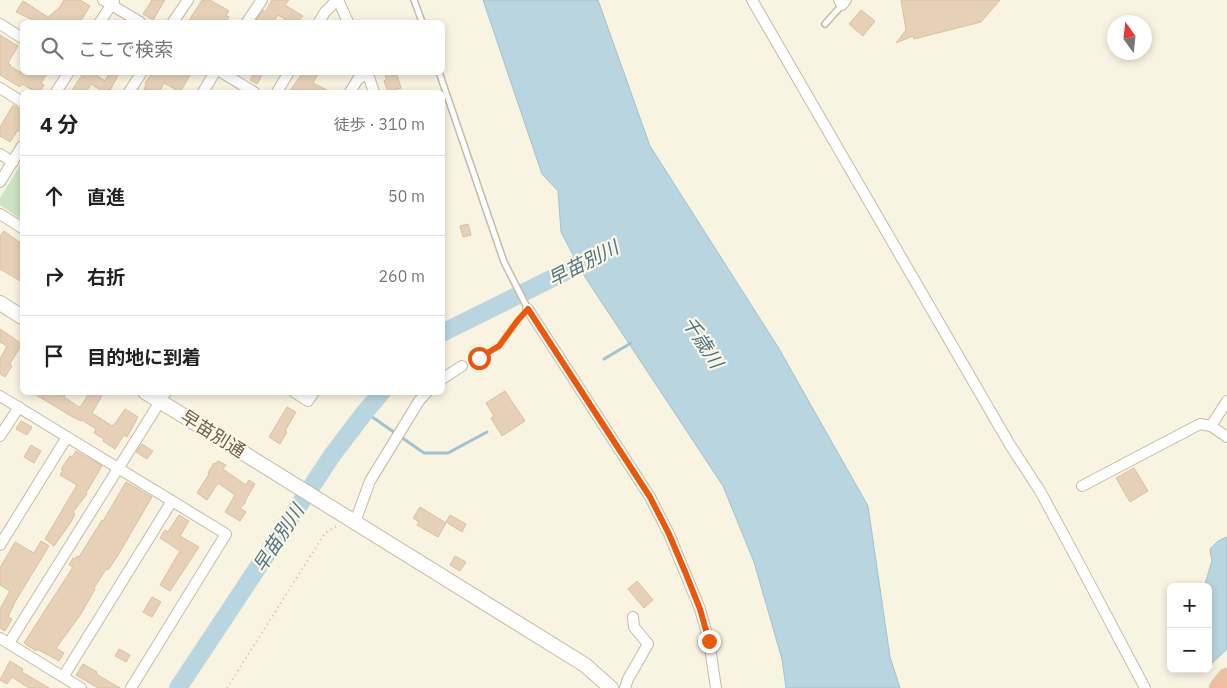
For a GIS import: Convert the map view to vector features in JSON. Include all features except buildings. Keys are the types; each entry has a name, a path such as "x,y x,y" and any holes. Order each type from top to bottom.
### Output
{"highway":[{"path":"1219,688 1227,678"}],"street":[{"path":"174,20 188,0"},
{"path":"248,20 262,0"},
{"path":"320,20 337,0 347,20"},
{"path":"752,0 1010,445 1040,491 1146,688"},
{"path":"101,20 110,2 137,20"},
{"path":"0,24 20,37"},
{"path":"57,90 67,75"},
{"path":"130,90 140,75"},
{"path":"204,90 213,75"},
{"path":"226,75 251,90"},
{"path":"278,90 287,75"},
{"path":"351,90 358,80 364,75"},
{"path":"368,75 373,90"},
{"path":"0,88 20,101"},
{"path":"0,182 20,149"},
{"path":"0,154 12,162"},
{"path":"0,214 20,227"},
{"path":"0,303 20,316"},
{"path":"528,309 650,497 669,534 700,609 709,641 716,688"},
{"path":"445,377 462,366"},
{"path":"299,395 308,401 312,395"},
{"path":"350,518 379,466 425,395"},
{"path":"0,396 226,534 131,688"},
{"path":"81,688 4,641 163,397"},
{"name":"早苗別通","path":"163,397 281,476 584,665 611,688"},
{"path":"1212,426 1227,401"},
{"path":"0,436 19,407"},
{"path":"1082,486 1200,424 1212,426 1227,437"},
{"path":"0,545 67,437"},
{"path":"63,677 172,501"},
{"path":"625,688 628,679 648,644 634,627 633,617"}],"lane":[{"path":"414,0 421,20"},
{"path":"825,24 842,2"},
{"path":"440,75 504,262 528,309"}],"path":[{"path":"462,366 499,346 528,309"},
{"path":"227,688 325,533 350,518"}],"green space":[{"path":"20,165 20,219 0,205 0,198"}],"water":[{"name":"千歳川","path":"483,0 598,0 650,146 778,347 868,506 890,657 900,688 786,688 782,659 754,562 723,486 583,274 561,232 558,191 542,174"},
{"path":"1227,537 1227,649 1212,663 1212,583 1205,583 1212,561 1210,549 1218,541"}],"waterway":[{"name":"早苗別川","path":"445,332 599,255"},
{"path":"604,359 631,343"},
{"name":"早苗別川","path":"178,688 333,454 379,395"},
{"path":"365,412 424,453 448,453 487,432"}],"route":[{"path":"479,358 499,346 528,309 650,497 669,534 686,574 700,609 709,641"}]}
